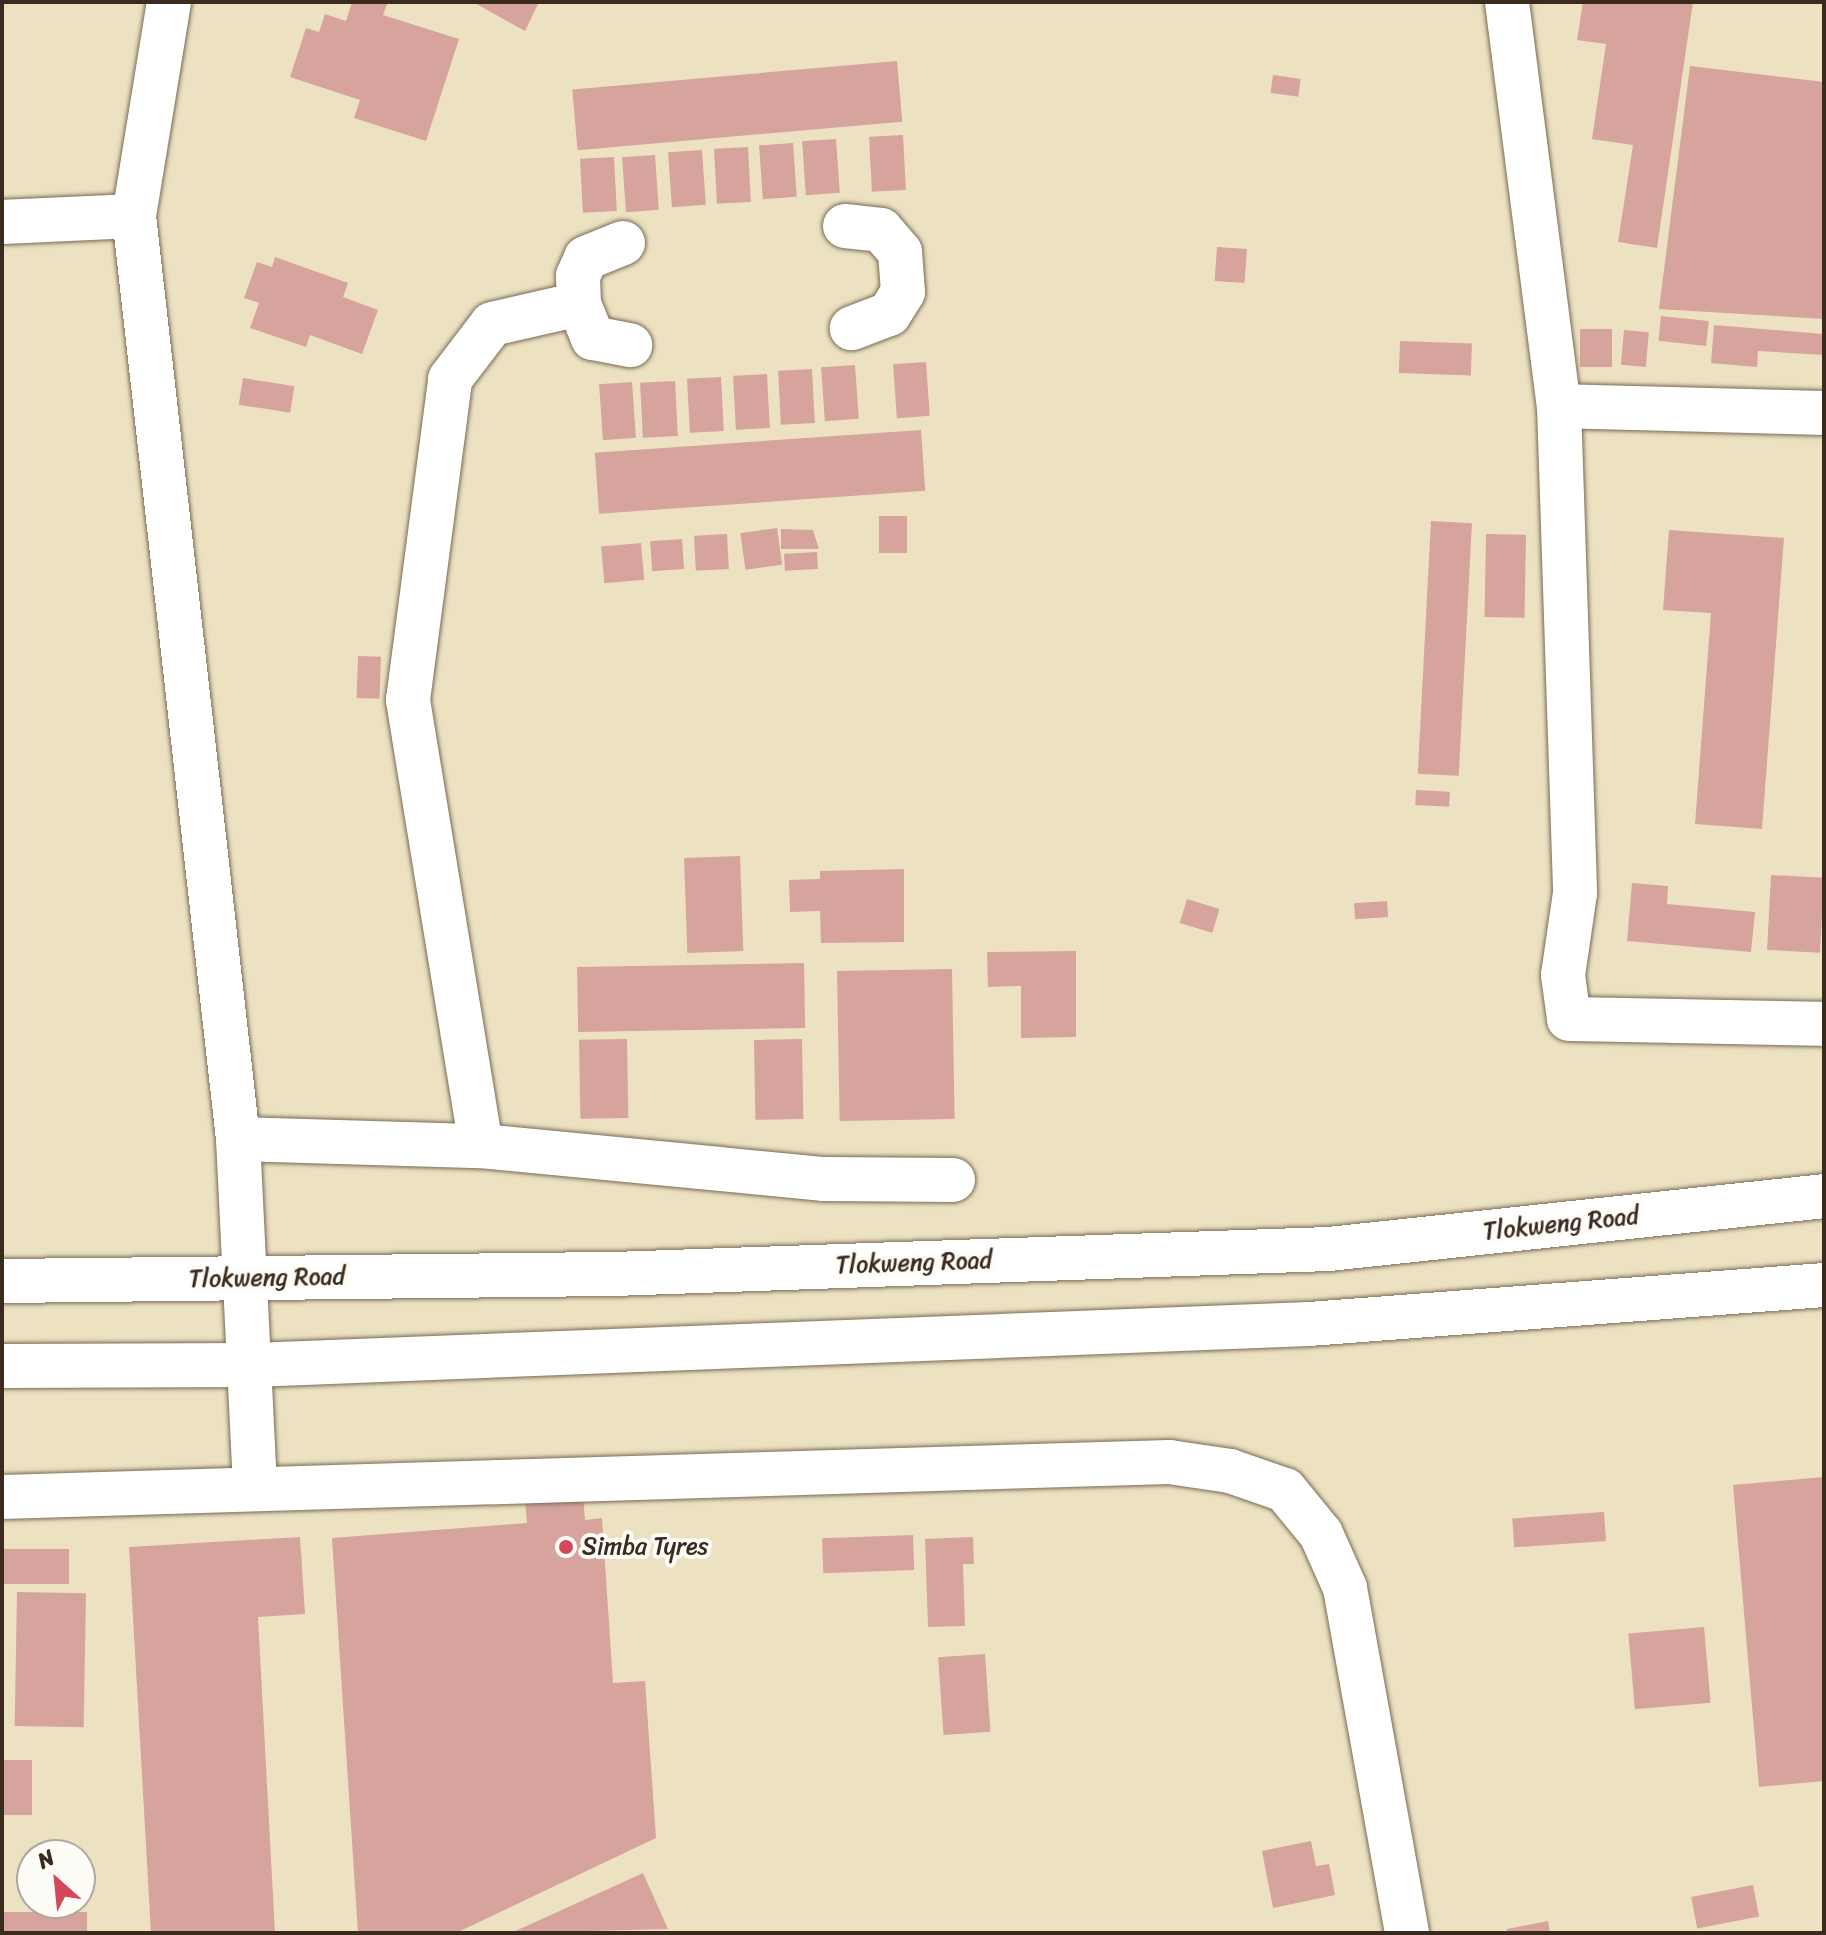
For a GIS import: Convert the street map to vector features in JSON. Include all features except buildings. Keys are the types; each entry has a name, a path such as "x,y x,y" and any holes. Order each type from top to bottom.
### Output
{"main road":[{"path":"169,2 134,216 238,1139 241,1282 253,1365 255,1489"},
{"path":"1507,2 1559,406 1575,893 1563,975 1569,1019 1824,1024"},
{"path":"2,222 134,216"},
{"path":"845,226 881,230 900,252 903,292 889,314 852,328"},
{"path":"623,243 586,258 578,276 579,304 593,338 630,345"},
{"path":"481,1146 408,700 450,379 492,324 579,304"},
{"path":"1559,406 1824,413"},
{"path":"238,1139 481,1146 824,1179 953,1180"},
{"name":"Tlokweng Road","path":"2,1281 241,1282 1329,1249 1824,1196"},
{"path":"2,1366 253,1365 1309,1324 1824,1285"},
{"path":"2,1497 1169,1462 1285,1490 1321,1534 1345,1588 1407,1933"}],"place":[{"name":"Simba Tyres","path":"566,1547"}]}
